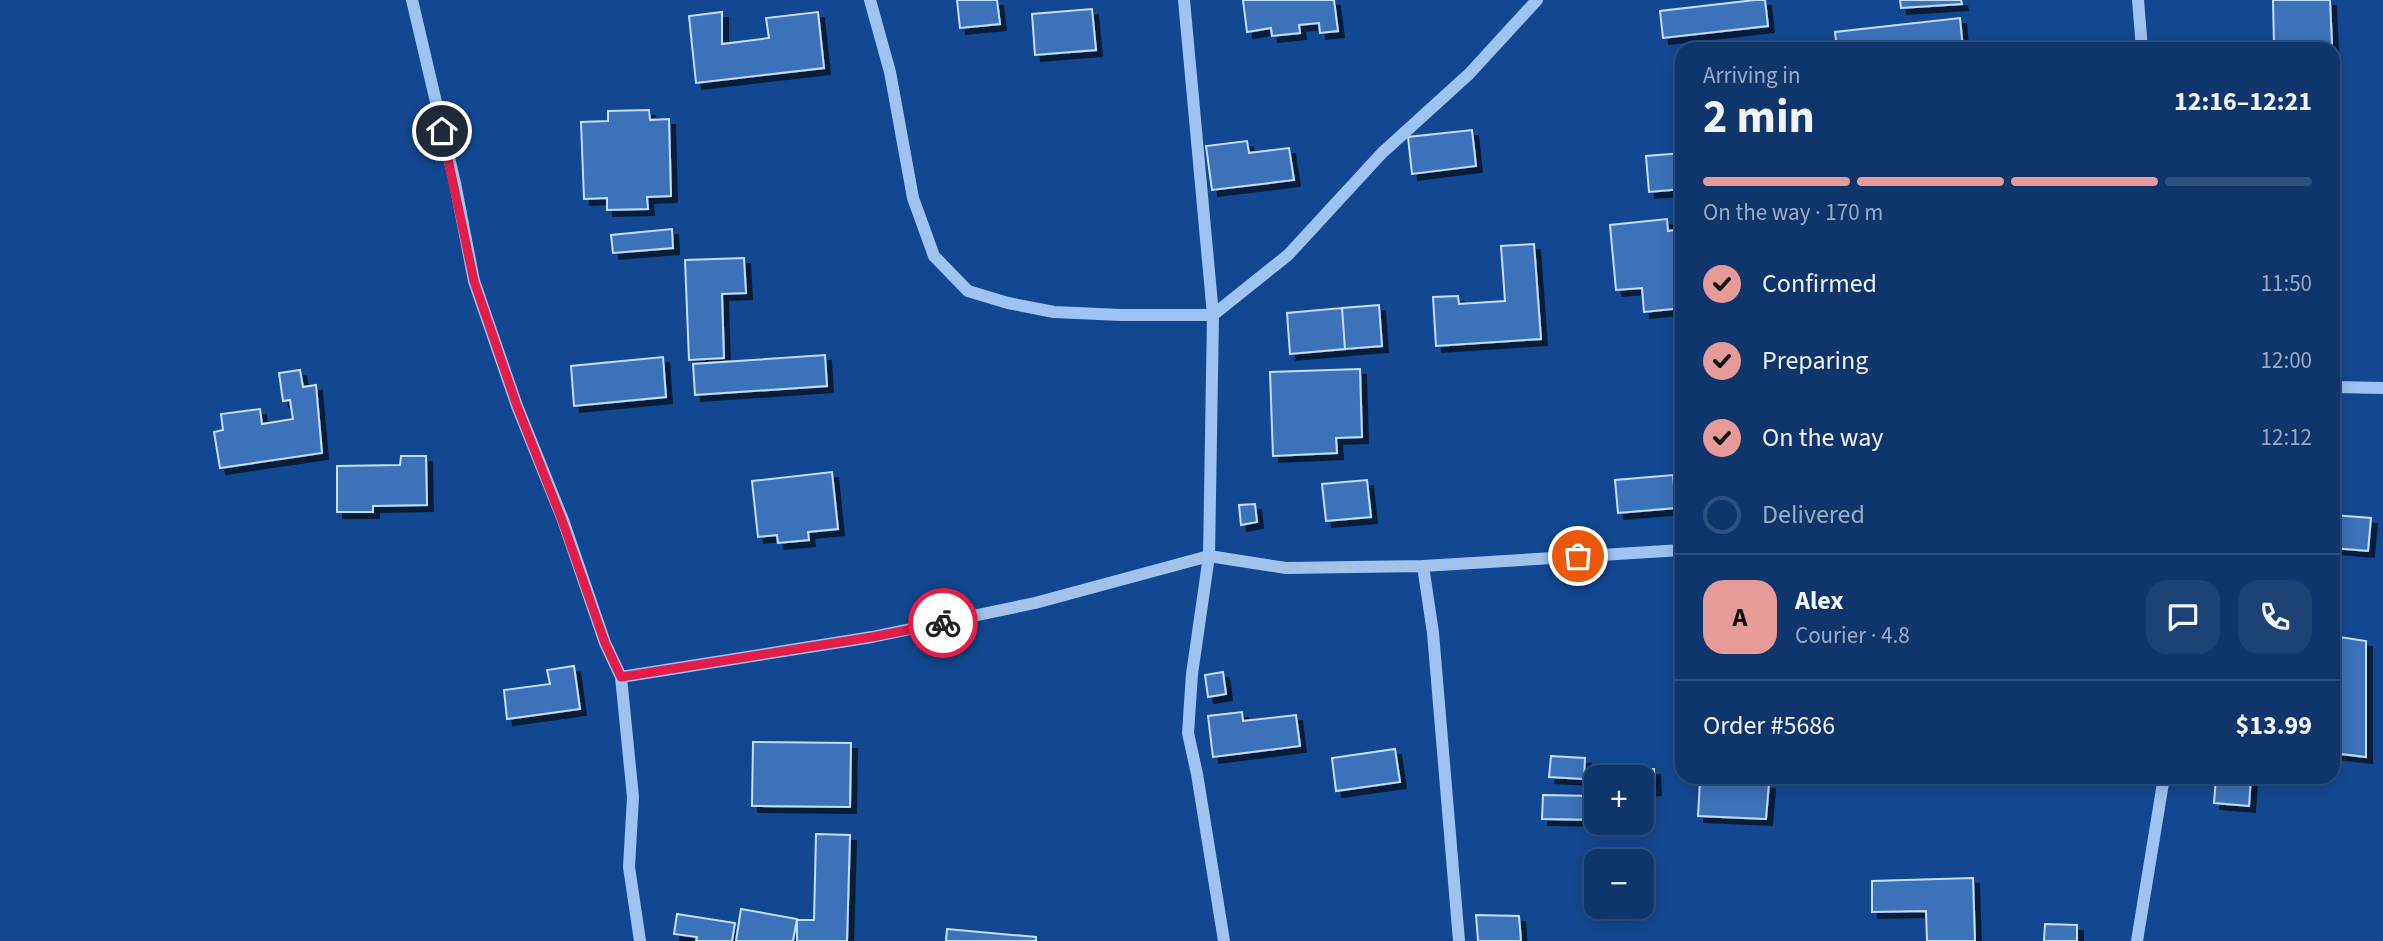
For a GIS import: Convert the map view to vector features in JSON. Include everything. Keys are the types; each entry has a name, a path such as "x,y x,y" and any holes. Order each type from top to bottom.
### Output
{"street":[{"path":"412,0 474,281 517,406 562,520 605,643 621,677 633,797 629,867 640,941"},
{"path":"870,0 890,72 913,198 934,256 968,291 1008,303 1054,312 1213,315 1288,255 1382,153 1469,74 1537,0"},
{"path":"1184,0 1213,315 1209,556 1192,674 1188,733 1224,941"},
{"path":"2138,0 2141,42"},
{"path":"2340,387 2383,388"},
{"path":"621,677 886,635 1035,603 1209,556 1286,568 1423,566 1675,550"},
{"path":"1423,566 1433,634 1459,941"},
{"path":"2137,941 2163,784"}],"building":[{"path":"957,0 997,0 1000,24 960,28"},
{"path":"1243,0 1334,0 1338,31 1320,33 1319,23 1299,25 1300,33 1272,36 1271,28 1247,32"},
{"path":"1765,0 1768,26 1663,38 1660,11"},
{"path":"1900,0 1961,0 1962,4 1901,8"},
{"path":"2273,0 2330,0 2332,42 2274,42"},
{"path":"1092,9 1096,50 1035,55 1032,14"},
{"path":"722,12 722,44 769,38 766,18 818,12 824,68 696,83 689,16"},
{"path":"1960,18 1962,42 1836,42 1835,32"},
{"path":"649,110 650,120 669,119 671,196 647,197 648,209 607,210 607,198 584,199 581,122 608,121 608,111"},
{"path":"1472,130 1476,166 1412,174 1408,137"},
{"path":"1247,141 1249,153 1289,148 1294,180 1212,190 1206,146"},
{"path":"1675,154 1675,190 1649,192 1646,156"},
{"path":"1667,219 1668,231 1675,230 1675,309 1644,312 1642,288 1616,290 1610,225"},
{"path":"672,229 673,248 613,253 611,235"},
{"path":"1534,244 1541,339 1436,346 1433,297 1458,296 1459,304 1505,301 1501,246"},
{"path":"744,258 746,293 722,294 724,358 689,360 685,260"},
{"path":"1379,305 1382,346 1345,349 1342,308"},
{"path":"1342,308 1345,349 1290,354 1287,313"},
{"path":"825,355 827,386 695,395 693,364"},
{"path":"663,357 666,397 574,406 571,366"},
{"path":"1360,369 1362,437 1336,438 1337,453 1273,456 1270,372"},
{"path":"300,370 303,387 316,385 322,453 220,468 214,432 223,430 221,414 260,409 262,424 293,419 290,400 283,401 279,373"},
{"path":"401,456 426,456 427,505 373,506 373,512 337,512 337,466 400,465"},
{"path":"832,472 838,529 808,532 809,540 778,543 777,535 758,537 752,481"},
{"path":"1673,475 1675,508 1618,513 1615,480"},
{"path":"1367,480 1371,517 1326,521 1322,484"},
{"path":"1255,504 1257,522 1241,525 1239,505"},
{"path":"2340,516 2371,518 2368,551 2340,549"},
{"path":"2340,637 2366,641 2366,757 2340,754"},
{"path":"574,666 580,709 507,719 504,690 550,684 547,670"},
{"path":"1223,672 1226,694 1208,697 1205,675"},
{"path":"1242,712 1243,721 1296,715 1300,746 1213,757 1208,716"},
{"path":"753,742 851,743 850,807 752,806"},
{"path":"1395,749 1400,782 1336,791 1332,758"},
{"path":"1551,756 1585,758 1584,779 1549,777"},
{"path":"1700,784 1769,784 1766,819 1698,816"},
{"path":"2215,784 2251,784 2249,806 2214,803"},
{"path":"1543,795 1584,796 1584,820 1542,819"},
{"path":"816,834 850,835 847,941 797,941 797,920 814,920"},
{"path":"1973,878 1975,941 1927,941 1926,911 1872,912 1872,881"},
{"path":"741,909 797,919 793,941 736,941"},
{"path":"677,914 735,923 732,941 696,941 697,937 674,934"},
{"path":"1476,915 1519,916 1521,941 1478,941"},
{"path":"2045,924 2077,925 2077,941 2044,941"},
{"path":"947,929 1036,937 1036,941 946,941"}],"way so far":[{"path":"943,623 1035,603 1209,556 1286,568 1423,566 1578,556"}],"route":[{"path":"442,131 474,281 517,406 562,520 605,643 621,677 943,623"}]}
